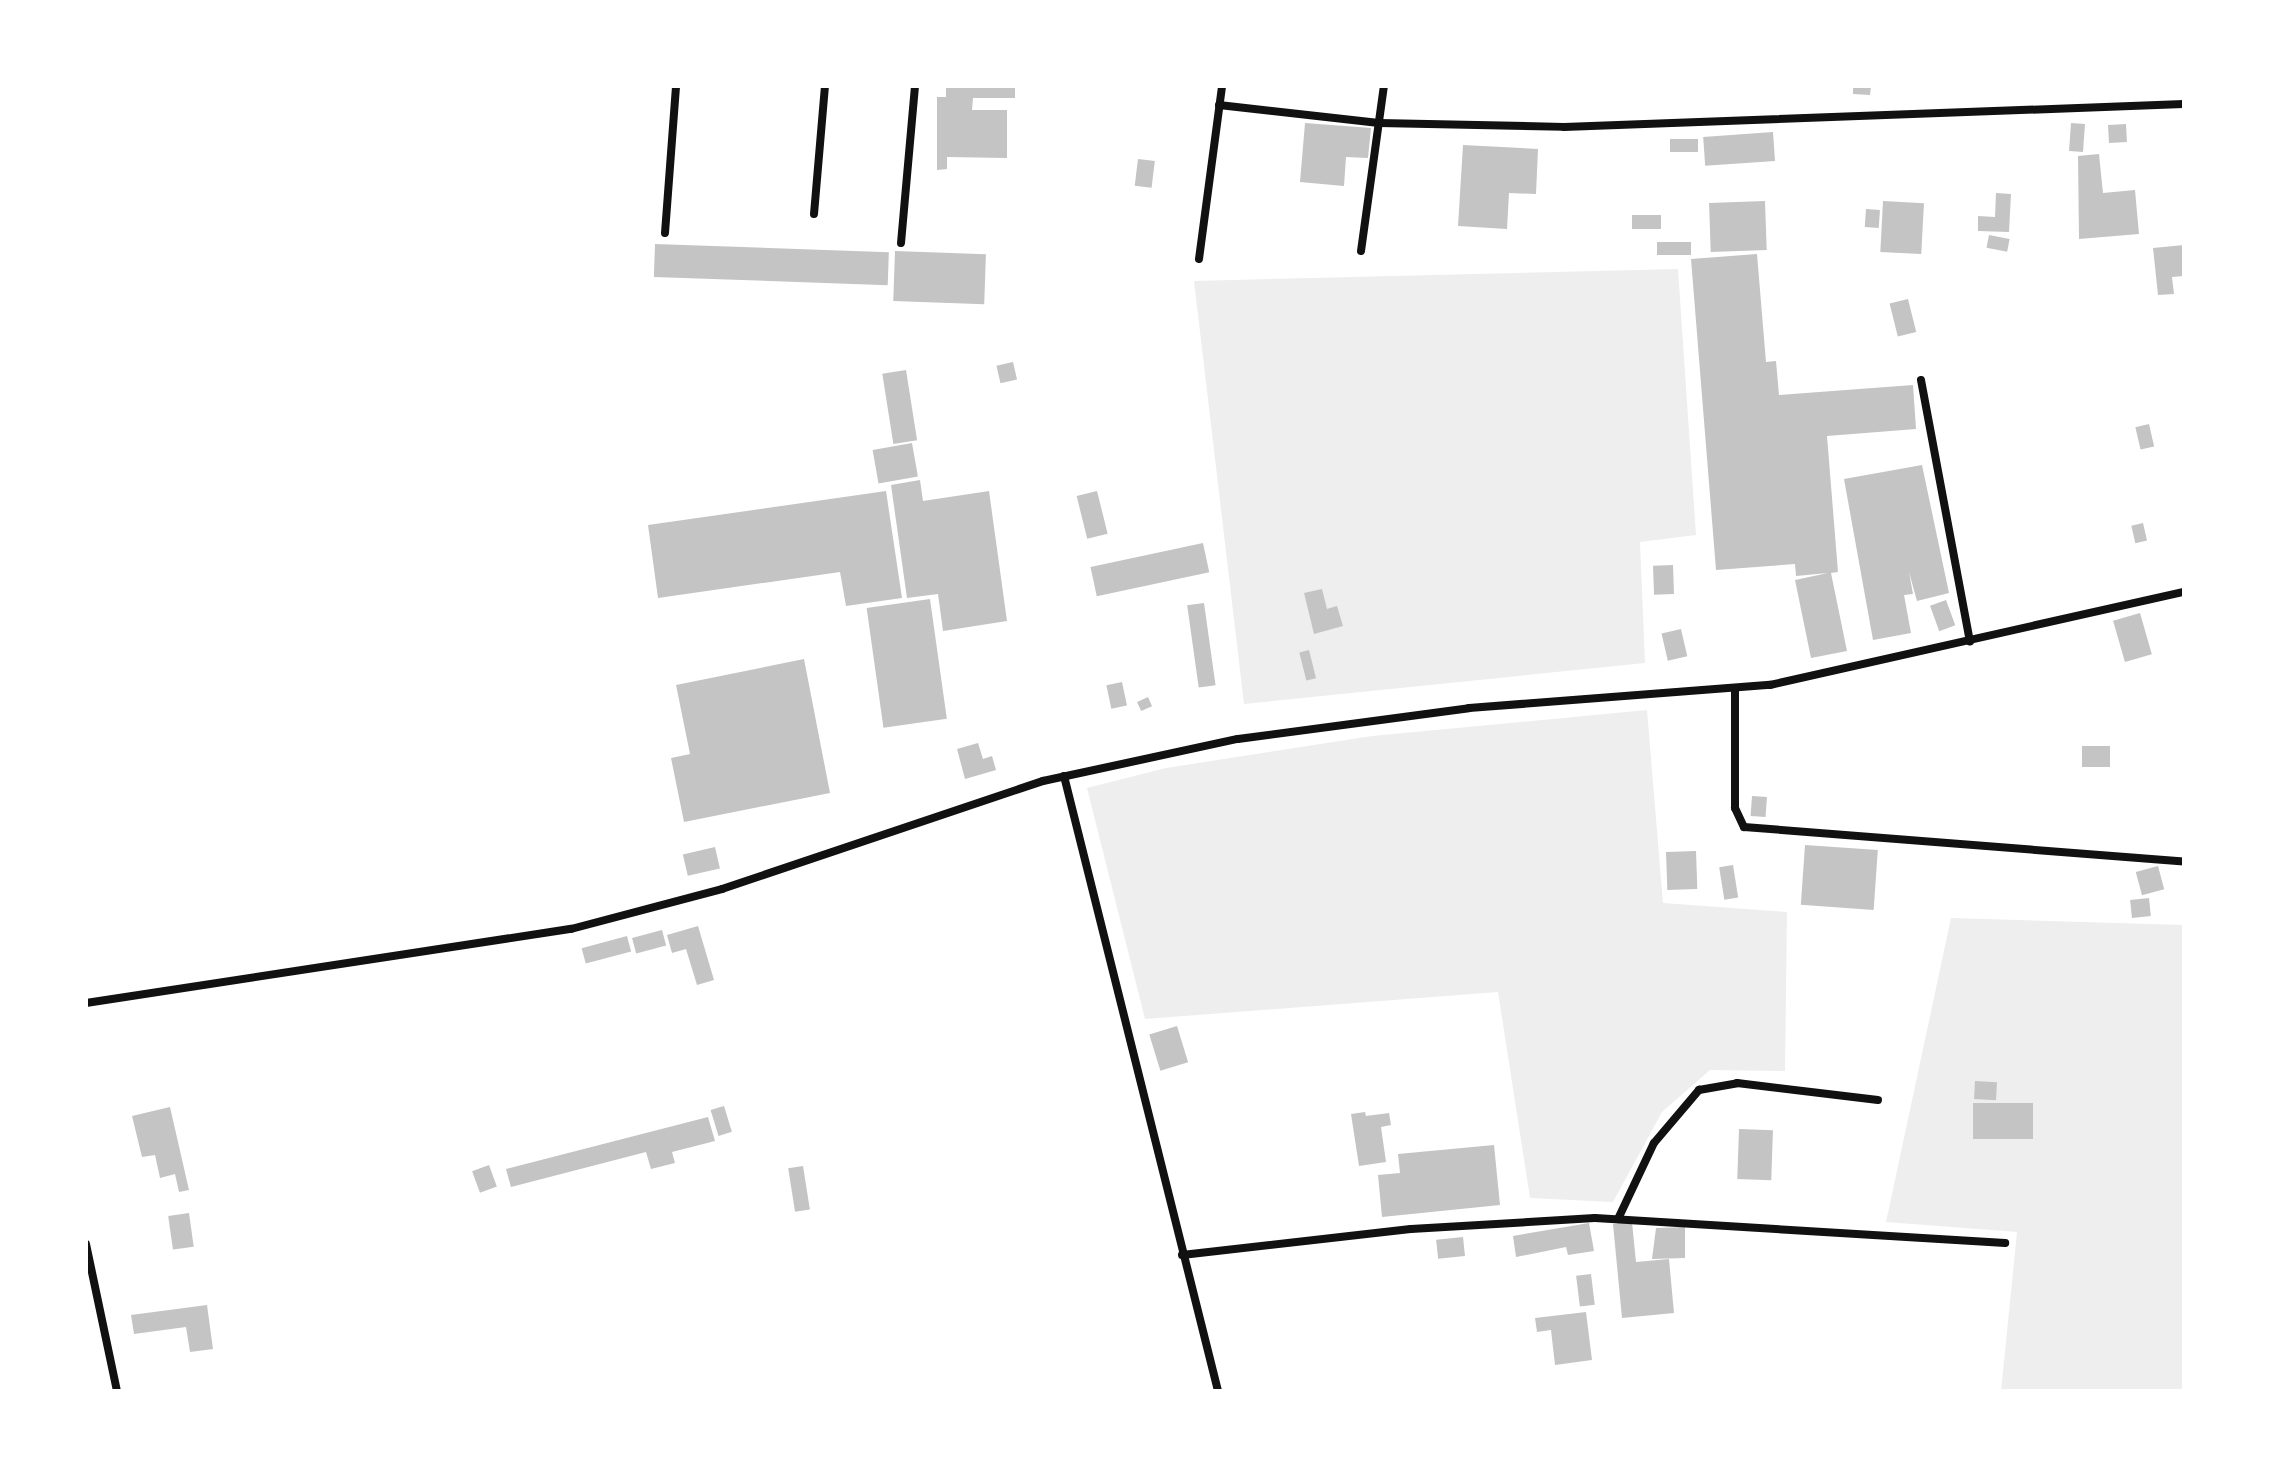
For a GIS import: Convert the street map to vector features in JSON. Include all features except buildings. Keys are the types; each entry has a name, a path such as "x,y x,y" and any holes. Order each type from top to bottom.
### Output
{"street":[{"path":"665,233 676,86"},
{"path":"814,214 825,86"},
{"path":"901,243 915,86"},
{"path":"1199,259 1222,86"},
{"path":"1361,251 1384,86"},
{"path":"1219,105 1379,123 1564,127 2184,104"},
{"path":"1921,380 1970,641"},
{"path":"86,1003 571,929 722,889 948,810 1064,776 1238,739 1469,708 1735,688 1813,679 2184,592"},
{"path":"1735,688 1735,808 1744,827 2184,862"},
{"path":"1064,776 1218,1391"},
{"path":"1618,1219 1654,1143 1699,1090 1737,1083 1878,1100"},
{"path":"1182,1255 1411,1229 1618,1219 2005,1243"},
{"path":"86,1244 117,1391"}],"shaded area":[{"path":"1678,269 1696,535 1640,542 1645,663 1244,704 1194,281"},
{"path":"1647,710 1663,903 1787,912 1785,1071 1710,1070 1662,1112 1613,1202 1530,1198 1498,992 1145,1019 1087,788 1166,768 1372,736"},
{"path":"1951,918 2184,925 2184,1391 2001,1391 2017,1232 1886,1222"}]}
